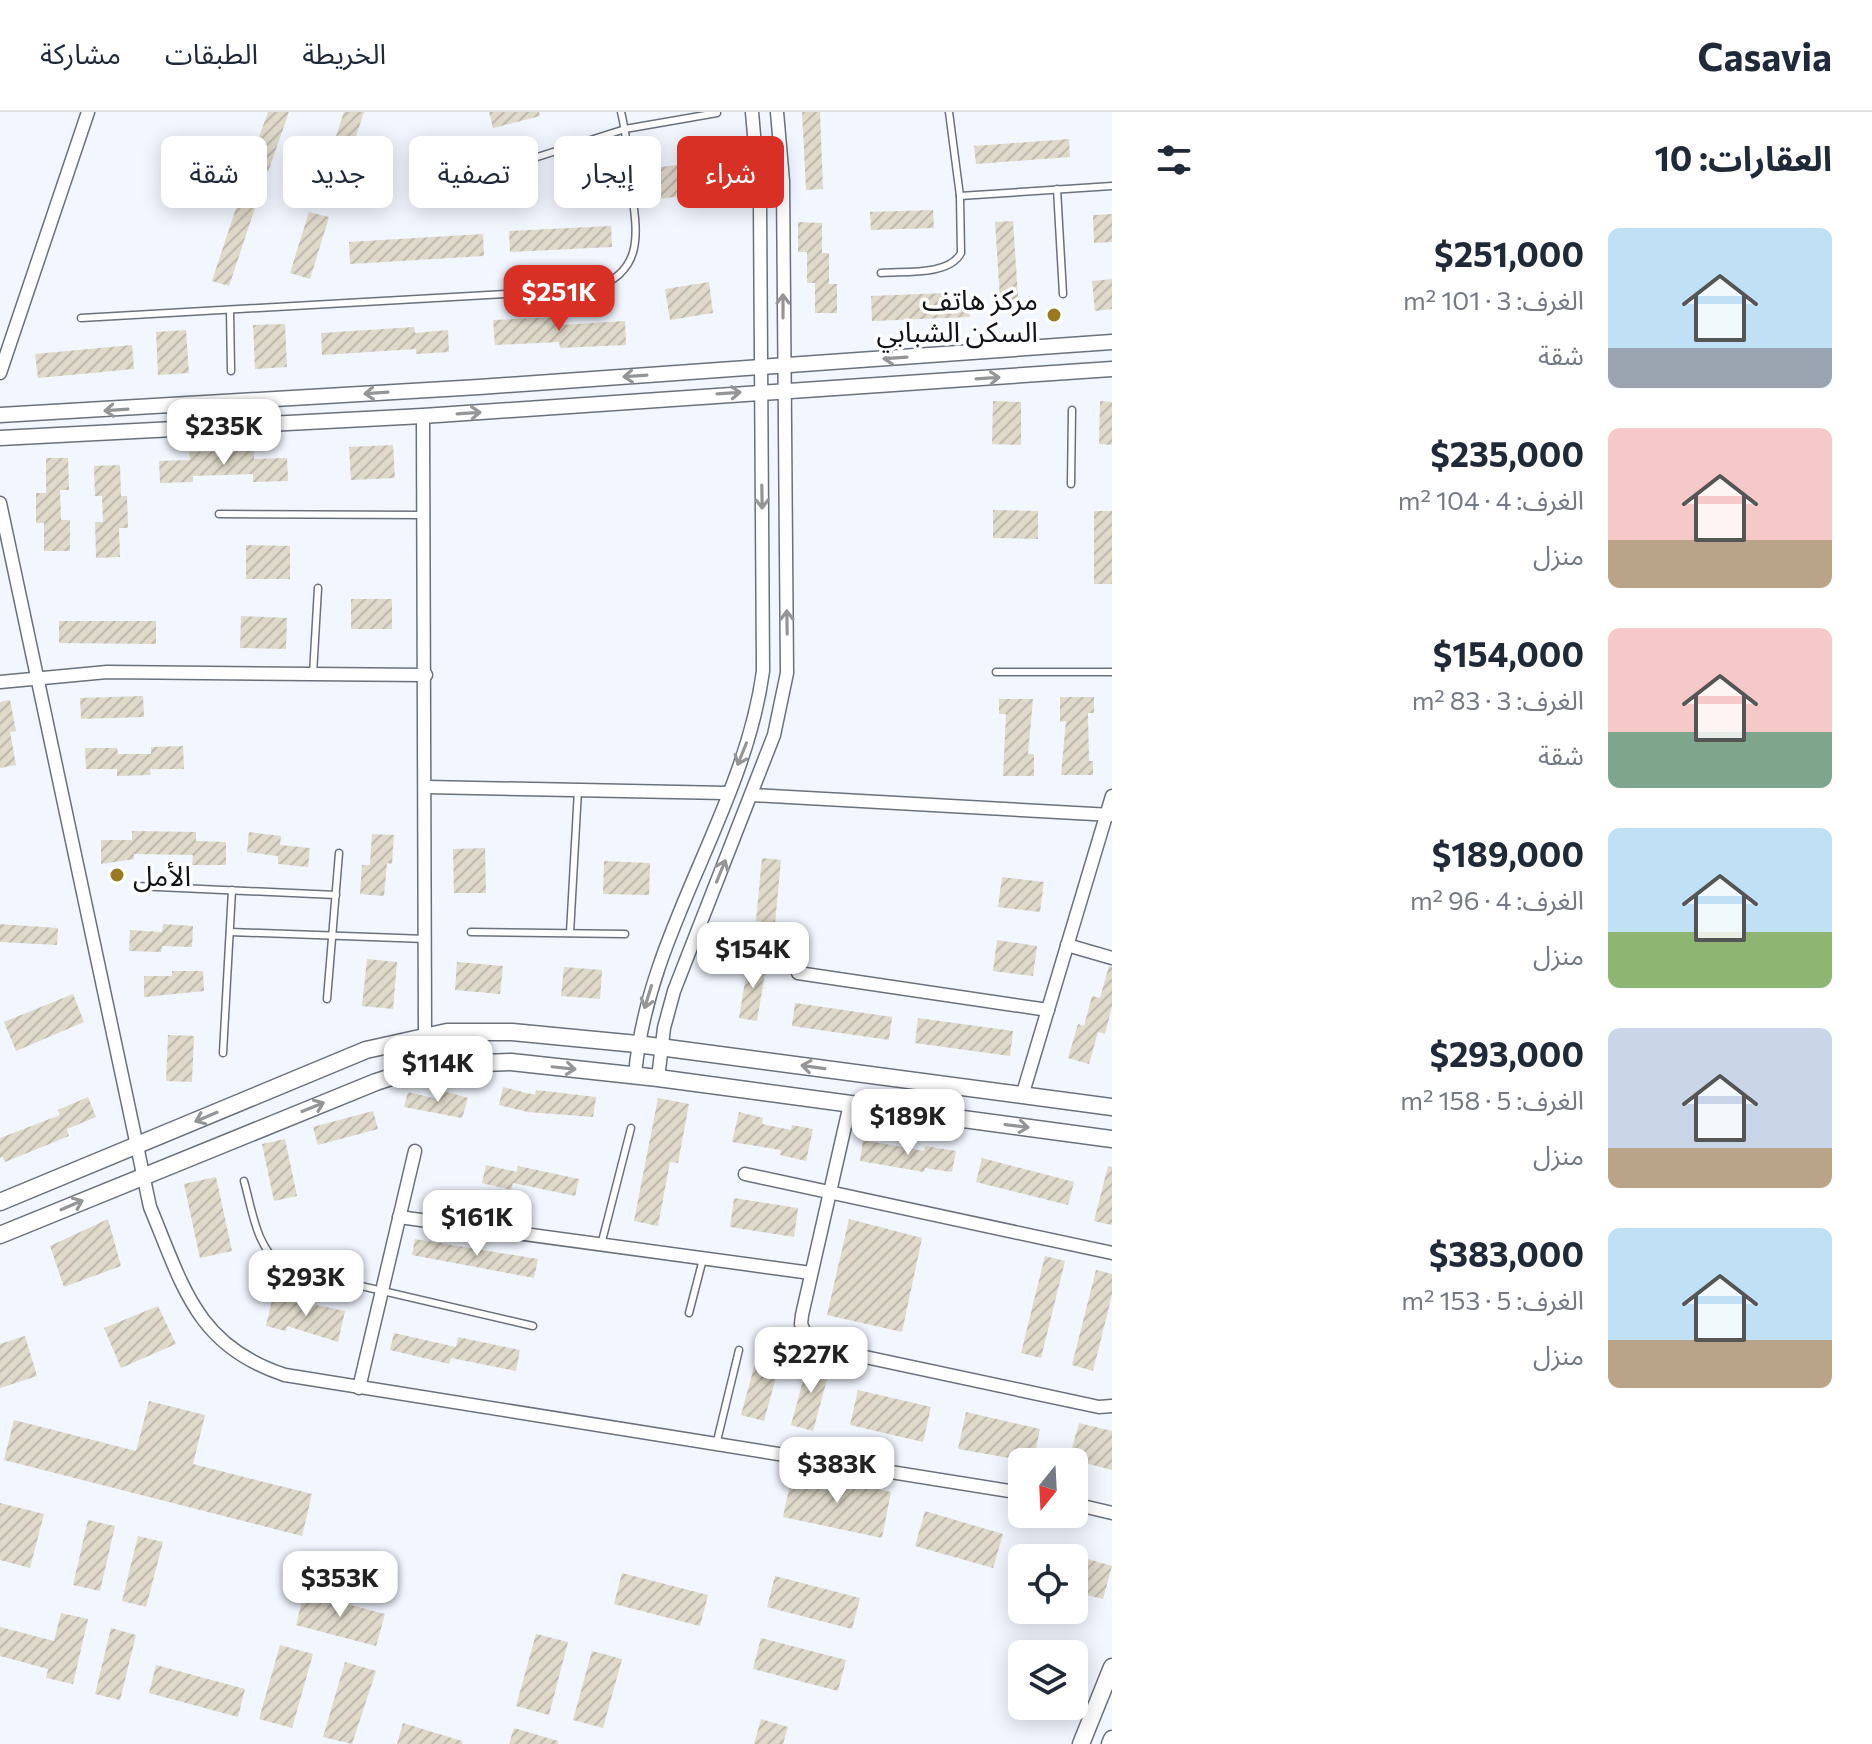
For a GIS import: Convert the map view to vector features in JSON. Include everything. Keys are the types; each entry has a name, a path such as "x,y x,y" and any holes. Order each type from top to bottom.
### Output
{"main road":[{"path":"0,1202 366,1050 425,1035 490,1031 637,1044 1112,1107"},
{"path":"0,1235 376,1082 428,1065 483,1060 635,1075 1112,1139"},
{"path":"1081,1744 1112,1667"}],"street":[{"path":"0,373 88,112"},
{"path":"635,1075 637,1044 651,986 751,731 763,671 760,193 752,112"},
{"path":"658,1078 661,1047 674,991 774,735 787,673 783,181 777,112"},
{"path":"0,415 760,368 1112,342"},
{"path":"0,438 423,416 783,389 1112,369"},
{"path":"423,416 427,787 425,1035"},
{"path":"0,503 150,1207 189,1301 220,1340 262,1367 359,1388 1008,1491"},
{"path":"0,682 37,676 107,672 426,675"},
{"path":"427,787 726,793"},
{"path":"752,795 1109,815"},
{"path":"1022,1096 1109,815 1112,796"},
{"path":"1067,945 1112,958"},
{"path":"798,973 1048,1010"},
{"path":"850,1104 801,1324 808,1340 815,1345 1099,1407 1112,1406"},
{"path":"359,1388 415,1151"},
{"path":"745,1174 1112,1253"},
{"path":"399,1217 811,1273"},
{"path":"1088,1507 1112,1513"}],"lane":[{"path":"81,318 548,292 593,289 609,283 622,272 636,241 621,112"},
{"path":"881,273 944,267 958,260 962,245 960,196 949,112"},
{"path":"538,157 625,129 717,113"},
{"path":"960,196 1112,186"},
{"path":"1057,189 1063,294"},
{"path":"230,310 231,371"},
{"path":"1071,484 1072,410"},
{"path":"219,514 424,515"},
{"path":"313,674 318,588"},
{"path":"996,672 1112,672"},
{"path":"570,933 578,790"},
{"path":"327,999 339,853"},
{"path":"136,886 336,895"},
{"path":"223,1053 232,890"},
{"path":"230,932 426,939"},
{"path":"471,932 625,934"},
{"path":"601,1245 631,1128"},
{"path":"244,1181 259,1238 273,1260 296,1273 533,1326"},
{"path":"689,1313 703,1259"},
{"path":"716,1445 739,1350"}],"building":[{"path":"268,112 289,112 268,172 267,136 259,136"},
{"path":"344,112 364,112 356,136 336,136"},
{"path":"489,112 539,112 540,116 493,128"},
{"path":"802,112 820,112 823,189 806,190"},
{"path":"1069,139 1070,157 976,164 974,146"},
{"path":"677,165 677,197 661,199 661,167"},
{"path":"236,208 255,208 229,286 212,281"},
{"path":"933,210 934,228 871,230 870,212"},
{"path":"309,212 329,217 310,279 290,273"},
{"path":"1112,214 1112,242 1094,243 1093,215"},
{"path":"1013,221 1019,312 1001,314 995,222"},
{"path":"798,222 822,223 822,253 829,253 829,284 837,284 837,313 815,313 815,283 807,283 807,252 798,252"},
{"path":"611,226 612,247 510,252 509,231"},
{"path":"483,234 484,256 350,264 349,242"},
{"path":"1112,279 1112,309 1095,311 1092,281"},
{"path":"709,282 713,313 670,320 665,289"},
{"path":"969,292 970,317 872,321 871,296"},
{"path":"560,317 561,325 625,321 626,345 560,348 559,342 495,345 493,320"},
{"path":"285,324 287,367 255,369 253,325"},
{"path":"414,327 415,333 448,330 449,352 416,354 416,349 322,355 321,333"},
{"path":"186,330 189,373 158,375 156,332"},
{"path":"132,345 134,369 38,378 35,354"},
{"path":"993,401 1021,402 1021,445 992,444"},
{"path":"1100,401 1112,402 1112,445 1099,444"},
{"path":"393,445 395,478 351,480 349,447"},
{"path":"254,450 254,459 287,458 288,481 253,482 253,474 193,476 193,482 160,483 159,461 190,460 189,452"},
{"path":"46,458 68,458 69,490 60,490 61,520 70,520 70,551 44,551 44,523 36,523 36,493 46,493"},
{"path":"120,465 121,496 127,496 128,528 119,528 120,557 96,558 95,522 103,522 102,496 95,496 94,466"},
{"path":"993,510 1038,511 1038,539 993,538"},
{"path":"1094,511 1112,511 1112,584 1094,584"},
{"path":"246,545 290,546 290,579 246,579"},
{"path":"351,599 392,599 392,629 351,629"},
{"path":"241,616 287,618 286,649 240,648"},
{"path":"59,621 156,621 156,644 59,643"},
{"path":"143,696 144,717 81,719 80,698"},
{"path":"1060,697 1094,697 1094,713 1088,713 1089,761 1093,761 1093,775 1061,775 1066,721 1060,722"},
{"path":"999,699 1033,699 1028,754 1034,754 1034,776 1003,776 1006,714 999,714"},
{"path":"10,700 16,731 10,732 16,765 0,768 0,702"},
{"path":"183,746 184,769 150,769 151,775 117,776 117,769 86,769 85,748 117,748 118,754 151,754 151,747"},
{"path":"132,831 196,832 196,841 226,842 226,865 192,865 193,855 134,854 134,859 101,864 101,840 132,840"},
{"path":"249,832 281,836 280,845 310,848 308,867 278,864 278,856 247,852"},
{"path":"372,834 394,835 392,864 387,863 384,896 360,894 362,865 370,865"},
{"path":"485,848 486,893 454,893 453,849"},
{"path":"762,858 781,860 775,923 756,921"},
{"path":"604,861 650,863 649,895 603,894"},
{"path":"1002,877 1044,882 1040,912 998,907"},
{"path":"0,924 58,928 57,945 0,942"},
{"path":"163,924 193,926 192,947 162,946 161,952 129,951 130,930 162,932"},
{"path":"997,940 1037,946 1033,976 993,971"},
{"path":"749,958 767,961 757,1021 739,1018"},
{"path":"367,959 397,962 393,1009 362,1006"},
{"path":"457,962 503,966 500,994 455,990"},
{"path":"1109,966 1112,967 1112,1007 1105,1034 1098,1032 1089,1064 1068,1058 1078,1024 1084,1026 1092,996 1100,998"},
{"path":"564,967 602,970 600,999 561,996"},
{"path":"172,971 203,971 204,991 144,997 144,976 172,976"},
{"path":"73,994 84,1022 16,1051 4,1022"},
{"path":"795,1003 892,1017 889,1040 792,1026"},
{"path":"918,1018 1013,1031 1010,1056 915,1043"},
{"path":"168,1035 194,1036 192,1082 166,1081"},
{"path":"503,1087 535,1095 536,1090 596,1097 593,1117 528,1112 499,1105"},
{"path":"439,1090 468,1098 462,1118 404,1107 408,1092 437,1099"},
{"path":"88,1097 96,1117 67,1129 69,1136 5,1162 3,1157 0,1158 0,1138 60,1115 58,1110"},
{"path":"658,1098 689,1104 678,1163 670,1162 658,1226 634,1221"},
{"path":"373,1111 378,1129 318,1145 313,1127"},
{"path":"739,1112 763,1118 762,1124 791,1130 792,1125 813,1129 806,1161 780,1155 781,1150 732,1142"},
{"path":"285,1139 297,1196 274,1201 262,1144"},
{"path":"863,1140 924,1151 925,1146 956,1151 952,1172 925,1168 924,1172 860,1161"},
{"path":"982,1158 1074,1182 1068,1205 976,1182"},
{"path":"486,1165 517,1172 518,1166 579,1179 575,1196 513,1183 511,1190 482,1183"},
{"path":"1108,1166 1112,1167 1112,1225 1094,1221"},
{"path":"216,1177 232,1251 200,1258 184,1184"},
{"path":"734,1198 798,1208 794,1237 730,1227"},
{"path":"108,1219 121,1266 64,1287 50,1246"},
{"path":"849,1219 922,1238 902,1332 827,1315"},
{"path":"415,1239 538,1259 534,1278 412,1255"},
{"path":"1045,1256 1065,1261 1041,1358 1021,1353"},
{"path":"1096,1270 1112,1274 1112,1295 1093,1371 1072,1365"},
{"path":"273,1296 345,1311 338,1342 287,1326 286,1331 266,1326"},
{"path":"158,1306 176,1344 121,1368 104,1328"},
{"path":"394,1333 456,1347 458,1337 520,1350 516,1371 451,1358 449,1364 390,1350"},
{"path":"25,1336 37,1376 0,1388 0,1344"},
{"path":"759,1349 782,1355 764,1421 741,1415"},
{"path":"809,1359 831,1365 813,1431 791,1425"},
{"path":"858,1390 931,1407 923,1442 850,1425"},
{"path":"149,1401 205,1415 193,1464 312,1494 302,1536 4,1460 14,1420 136,1451"},
{"path":"966,1412 1040,1429 1036,1448 1008,1448 1008,1458 958,1449"},
{"path":"1079,1423 1112,1431 1112,1470 1088,1464 1088,1448 1072,1448"},
{"path":"793,1471 891,1492 882,1538 783,1517"},
{"path":"0,1503 44,1514 30,1568 0,1560"},
{"path":"925,1511 1003,1534 993,1568 915,1546"},
{"path":"88,1520 115,1526 100,1591 73,1585"},
{"path":"138,1536 163,1542 146,1607 122,1601"},
{"path":"1088,1559 1112,1566 1103,1599 1088,1595"},
{"path":"622,1573 708,1595 700,1626 614,1604"},
{"path":"775,1576 860,1598 852,1629 767,1607"},
{"path":"304,1593 385,1614 376,1646 296,1625"},
{"path":"61,1613 88,1619 73,1684 46,1678 48,1669 0,1656 0,1627 54,1641"},
{"path":"111,1628 136,1635 120,1700 95,1694"},
{"path":"536,1634 568,1642 549,1715 516,1706"},
{"path":"761,1638 846,1660 838,1691 753,1669"},
{"path":"280,1645 313,1654 292,1728 259,1719"},
{"path":"592,1651 622,1659 603,1728 573,1720"},
{"path":"345,1662 376,1671 352,1744 323,1737"},
{"path":"156,1665 245,1689 238,1717 149,1693"},
{"path":"761,1719 788,1727 783,1744 754,1744"},
{"path":"403,1723 462,1741 462,1744 397,1744"},
{"path":"514,1728 558,1741 558,1744 509,1744"}],"place":[{"name":"مركز هاتف السكن الشبابي","path":"1054,315"},
{"name":"الأمل","path":"117,875"}]}
